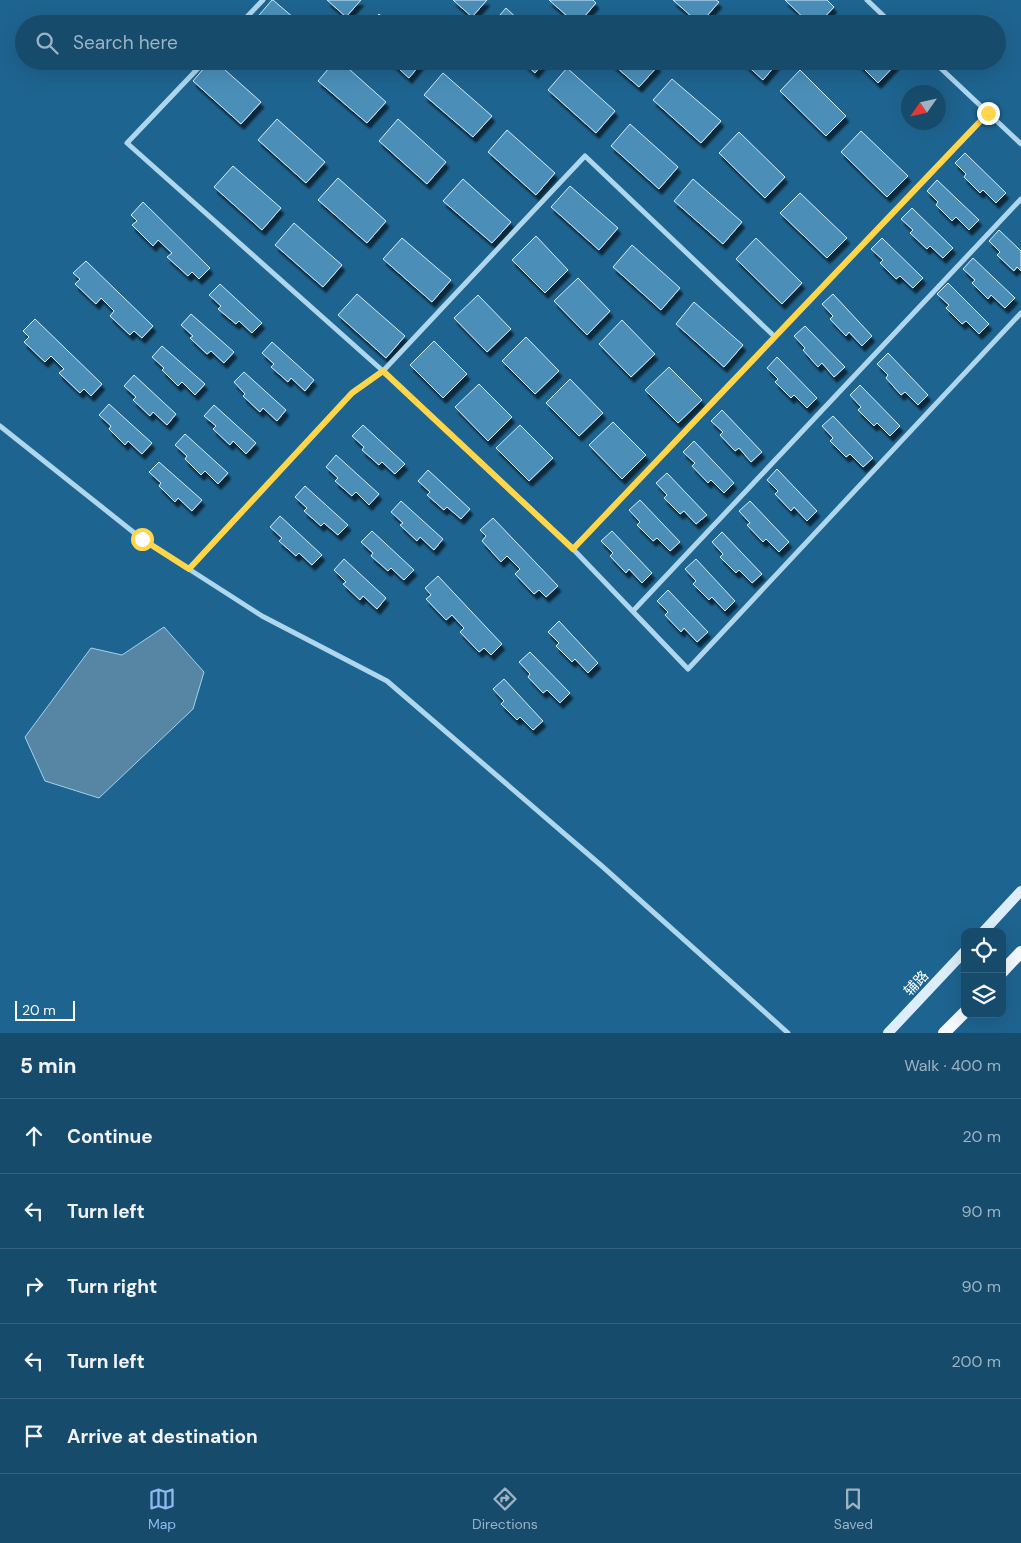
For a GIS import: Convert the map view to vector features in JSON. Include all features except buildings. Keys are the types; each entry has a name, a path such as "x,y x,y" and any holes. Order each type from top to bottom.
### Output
{"main road":[{"path":"1006,968 1021,952"},
{"path":"944,1033 961,1016"}],"street":[{"path":"249,15 263,0"},
{"path":"867,0 883,15"},
{"path":"196,70 127,143 383,371 573,549 688,669 1021,313"},
{"path":"942,70 1021,144"},
{"path":"573,549 988,113"},
{"path":"189,569 352,393 383,371 585,156 775,337"},
{"path":"633,612 1021,199"},
{"path":"0,426 142,539 262,616 387,681 603,867 788,1033"},
{"path":"987,928 1021,891"},
{"name":"辅路","path":"888,1033 961,955"}],"water":[{"path":"164,627 204,672 193,709 99,798 45,781 25,737 91,648 122,655"}],"route":[{"path":"142,539 189,569 352,393 383,371 573,549 988,113"}]}
